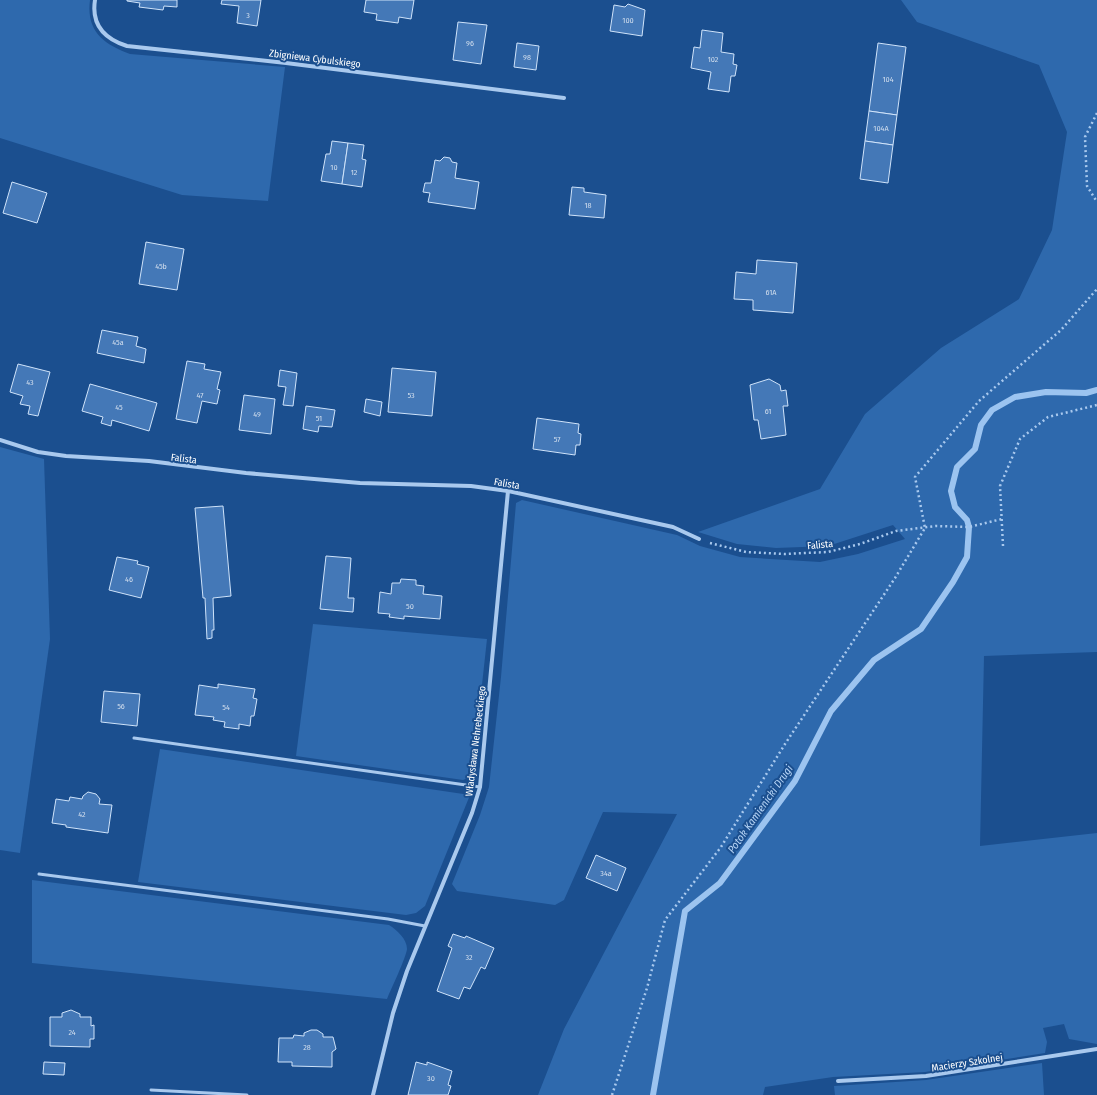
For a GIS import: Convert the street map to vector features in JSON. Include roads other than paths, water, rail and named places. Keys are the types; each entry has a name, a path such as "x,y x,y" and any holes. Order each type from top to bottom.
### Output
{"street":[{"name":"Zbigniewa Cybulskiego","path":"95,0 94,8 96,22 103,33 113,42 127,46 286,63 564,98"},
{"name":"Falista","path":"0,440 38,452 66,456 149,461 246,473 360,483 472,486 508,491 673,527 698,539"},
{"name":"Władysława Nehrebeckiego","path":"373,1095 393,1013 407,971 472,813 480,787 508,491"},
{"name":"Macierzy Szkolnej","path":"838,1081 926,1076 1097,1049"}],"lane":[{"path":"134,738 480,787"},
{"path":"39,874 388,919 425,926"},
{"path":"151,1090 246,1095"}],"waterway":[{"name":"Potok Kamienicki Drugi","path":"653,1095 685,911 720,883 795,781 831,711 874,660 921,629 953,582 967,557 969,527 967,520 955,507 951,491 957,467 975,449 981,425 992,410 1015,397 1046,392 1086,393 1097,390"}]}
